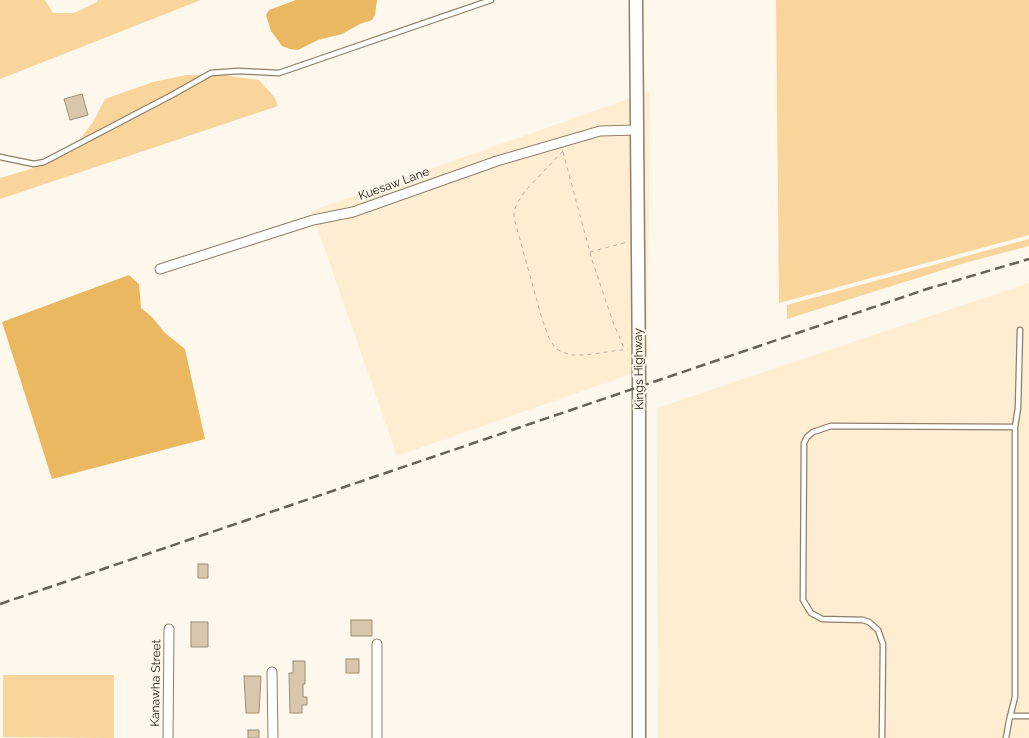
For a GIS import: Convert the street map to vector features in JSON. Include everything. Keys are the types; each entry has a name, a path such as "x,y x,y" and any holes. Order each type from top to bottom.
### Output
{"street":[{"name":"Kings Highway","path":"636,0 639,738"},
{"name":"Kuesaw Lane","path":"160,269 313,220 353,212 506,158 600,132 636,130"},
{"name":"Kanawha Street","path":"168,738 169,629"},
{"path":"377,644 377,738"},
{"path":"272,672 273,738"}],"lane":[{"path":"0,157 34,164 44,162 211,73 238,71 279,73 491,0"},
{"path":"1006,738 1016,697 1015,427 1018,408 1020,330"},
{"path":"882,738 882,644 878,630 869,622 863,620 822,619 811,613 803,600 804,443 813,432 830,426 1015,427"},
{"path":"1010,716 1029,716"}],"path":[{"path":"624,349 590,252 563,151 524,192 514,211 514,218 549,338 555,348 572,355 584,355 638,347"},
{"path":"590,252 637,239"}],"shaded area":[{"path":"0,0 45,0 53,13 74,13 98,0 201,0 0,79"},
{"path":"296,0 377,0 375,15 372,20 342,34 318,40 298,50 282,46 271,31 266,15 269,10"},
{"path":"776,0 1029,0 1029,235 779,303"},
{"path":"186,75 222,75 259,80 275,98 278,106 0,199 0,178 44,165 79,141 93,122 105,99 153,82"},
{"path":"650,91 647,368 644,369 641,95"},
{"path":"631,98 632,125 598,127 495,157 351,208 313,216 311,211"},
{"path":"632,134 634,373 397,456 316,224 354,216 499,165 601,136"},
{"path":"1029,239 1029,246 968,262 787,319 787,305"},
{"path":"129,275 139,284 141,308 152,317 165,333 185,349 205,439 52,479 2,322"},
{"path":"1029,283 1029,738 658,738 657,408"},
{"path":"3,675 114,675 114,738 3,737"}],"building":[{"path":"82,94 88,115 70,120 64,99"},
{"path":"198,564 208,564 208,578 198,578"},
{"path":"351,620 372,620 372,636 351,636"},
{"path":"191,622 208,622 208,647 191,647"},
{"path":"346,659 359,659 359,673 346,673"},
{"path":"293,661 305,661 303,697 307,697 307,705 302,705 302,713 290,713 289,673 293,673"},
{"path":"244,676 261,676 259,713 246,713"},
{"path":"248,730 259,730 259,738 248,738"}],"railway":[{"path":"0,604 927,289 1029,259"}]}
